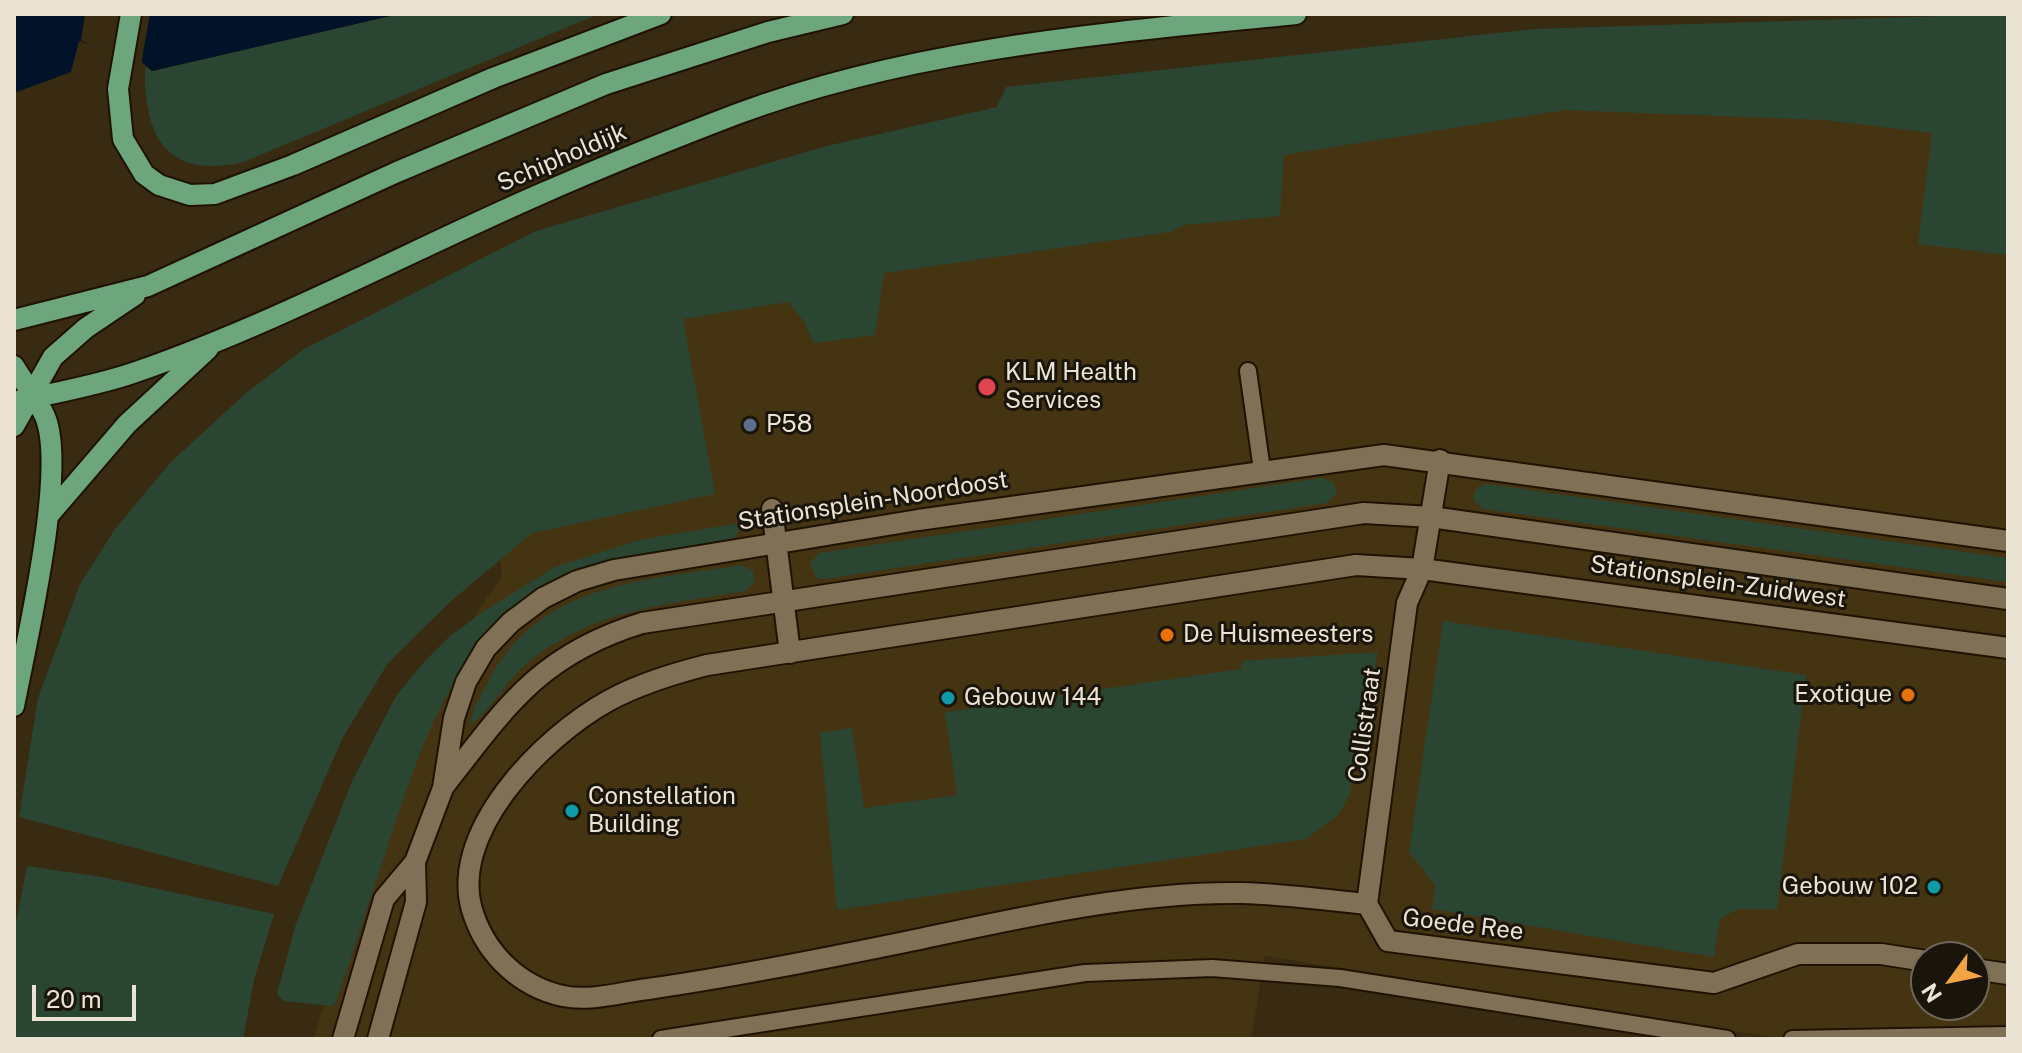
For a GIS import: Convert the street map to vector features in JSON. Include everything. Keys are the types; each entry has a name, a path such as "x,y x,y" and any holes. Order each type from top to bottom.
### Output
{"main road":[{"path":"131,14 118,89 123,139 132,160 144,174 173,191 215,194 293,165 493,78 661,14"},
{"path":"14,426 24,400 53,357 86,328 148,286 397,172 606,84 768,32 843,14"},
{"name":"Schipholdijk","path":"24,400 131,374 349,286 534,197 647,150 741,113 862,75 1084,35 1296,14"},
{"path":"14,320 148,286"},
{"path":"48,516 127,424 221,338"},
{"path":"14,366 24,400 45,418 51,442 48,516 14,706"}],"street":[{"name":"Stationsplein-Noordoost","path":"343,1039 384,899 415,862 443,788 454,718 466,682 486,648 511,622 543,598 577,581 614,570 776,543 1360,456 1440,460"},
{"name":"Collistraat","path":"1367,904 1407,603 1422,569 1440,460"},
{"path":"1440,460 2008,541"},
{"path":"772,509 790,653"},
{"name":"Stationsplein-Noordoost","path":"443,788 521,690 551,664 581,646 642,623 1364,513 1431,517"},
{"name":"Stationsplein-Zuidwest","path":"1431,517 2008,599"},
{"path":"1367,904 1241,893 1104,903 699,981 587,997 566,997 547,992 508,969 480,930 469,895 468,872 474,846 484,825 526,768 578,721 607,702 670,674 1356,565 1422,569"},
{"name":"Stationsplein-Zuidwest","path":"1422,569 2008,648"},
{"name":"Stationsplein-Noordoost","path":"378,1039 416,902 415,862"},
{"name":"Goede Ree","path":"1367,904 1388,941 1714,983 1798,954 1881,954 1910,959"}],"lane":[{"path":"1248,371 1262,470"},
{"path":"661,1039 1085,973 1212,968 1340,978 1727,1039"},
{"path":"1792,1039 2008,1035"}],"shaded area":[{"path":"1971,14 2008,14 2008,1039 1784,1039 1265,956 1251,1039 314,1039 404,719 502,576 470,288 1481,55"}],"green space":[{"path":"399,14 599,14 241,163 215,166 194,164 177,157 164,146 155,132 149,113 145,67 153,71"},
{"path":"2008,14 2008,255 1918,244 1932,133 1825,120 1565,110 1284,155 1280,216 1184,225 1170,232 884,273 875,335 814,343 803,320 788,302 683,319 715,494 532,533 450,602 388,663 342,739 278,886 19,817 38,698 80,584 115,529 170,463 246,393 304,349 536,231 827,146 997,107 1006,87 1534,29"},
{"path":"1322,478 1334,483 1337,493 1327,503 823,579 816,578 810,563 819,553"},
{"path":"1486,484 2008,558 2008,582 1483,509 1473,500 1475,490"},
{"path":"741,523 733,540 722,545 596,567 555,579 520,602 491,630 466,662 428,735 412,774 336,1002 332,1006 283,1001 277,994 295,927 352,781 396,696 424,662 450,636 487,609 555,567 639,540"},
{"path":"741,565 753,571 755,581 745,591 657,606 575,632 525,665 471,724 480,696 511,648 537,623 566,605 632,583"},
{"path":"1443,621 1806,675 1777,909 1738,909 1720,919 1714,957 1432,909 1435,885 1409,852"},
{"path":"1378,652 1349,796 1338,815 1306,839 837,910 820,733 852,728 864,808 957,795 945,712 1241,669 1242,661"},
{"path":"27,866 102,877 274,914 254,980 243,1039 14,1039 14,934"}],"water":[{"path":"14,14 399,14 152,71 142,62 143,53 108,50 79,41 71,72 14,93"}],"pier":[{"path":"85,14 150,14 143,53 108,51 81,41"}],"place":[{"name":"KLM Health Services","path":"987,387"},
{"name":"P58","path":"750,425"},
{"name":"De Huismeesters","path":"1167,635"},
{"name":"Exotique","path":"1908,695"},
{"name":"Gebouw 144","path":"948,698"},
{"name":"Constellation Building","path":"572,811"},
{"name":"Gebouw 102","path":"1934,887"}]}
